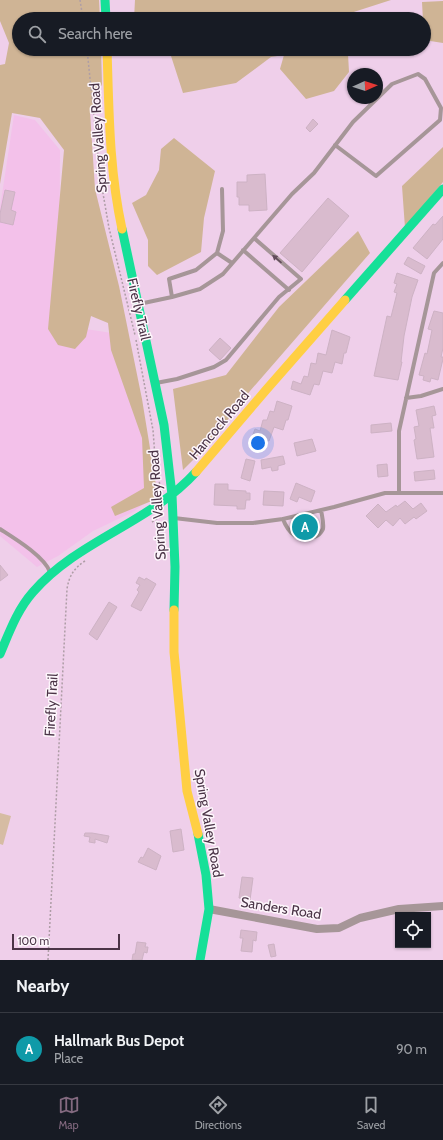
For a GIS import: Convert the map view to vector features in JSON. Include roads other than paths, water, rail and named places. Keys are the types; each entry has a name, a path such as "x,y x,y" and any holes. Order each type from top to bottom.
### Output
{"street":[{"path":"105,0 106,12"},
{"name":"Spring Valley Road","path":"107,56 110,146 118,210 164,426 172,495 176,567 174,652 187,791 206,875 208,909 200,960"},
{"name":"Hancock Road","path":"0,654 20,610 31,593 88,546 163,504 196,473 443,189"},
{"path":"149,512 163,512 174,521"},
{"name":"Sanders Road","path":"208,909 317,929 339,928 360,918 399,909 443,906"}],"lane":[{"path":"139,304 200,289 223,274 292,194 314,173 335,145 353,122 392,84 418,74 425,79 441,108 440,120 376,176 335,145"},
{"path":"172,297 169,279 196,270 217,253 223,231 222,189"},
{"path":"156,384 214,367 226,360 279,298 301,279 254,238"},
{"path":"243,250 289,290"},
{"path":"217,253 232,263"},
{"path":"399,492 399,431 434,273 443,263"},
{"path":"406,398 421,396 443,389"},
{"path":"174,521 253,523 283,519 385,493 443,492"},
{"path":"283,519 289,531 294,536 300,539 312,538 319,535 322,531 323,524 321,510"},
{"path":"0,529 26,546 48,567 51,575"}],"place":[{"name":"Hallmark Bus Depot","path":"305,527"}]}
